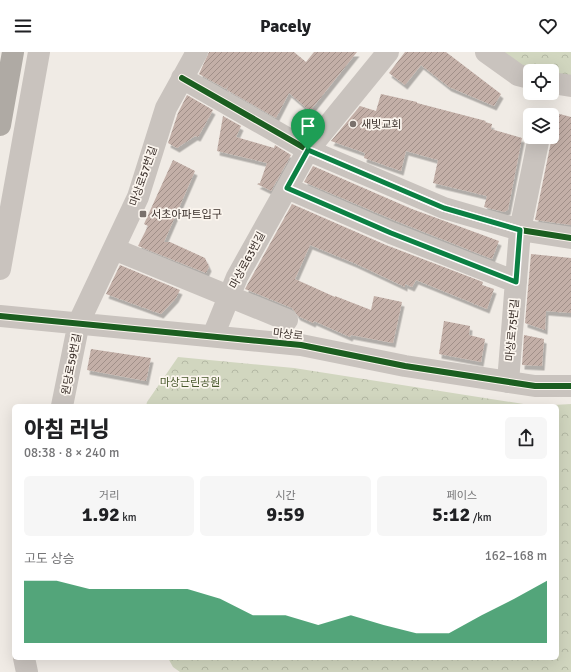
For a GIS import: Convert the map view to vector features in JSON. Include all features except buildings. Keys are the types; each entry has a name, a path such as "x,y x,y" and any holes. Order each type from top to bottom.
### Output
{"highway":[{"path":"0,125 13,52"}],"street":[{"path":"0,269 39,52"},
{"name":"마상로57번길","path":"79,322 138,197 166,108 197,52"},
{"name":"마상로63번길","path":"213,336 237,277 308,150 388,52"},
{"path":"486,52 518,75 523,76"},
{"path":"182,78 308,150 444,208 520,230 571,238"},
{"path":"559,84 571,86"},
{"name":"마상로75번길","path":"508,382 520,230 538,144"},
{"path":"287,188 391,233 516,282"},
{"path":"114,249 287,320"},
{"name":"마상로","path":"0,316 79,322 301,344 405,366 535,386 571,386"},
{"name":"원당로59번길","path":"62,404 79,322"},
{"path":"24,660 26,672"}],"green space":[{"path":"499,52 571,52 571,78 559,76 559,64 523,64 523,66"},
{"name":"마상근린공원","path":"178,357 294,368 523,404 146,404"},
{"path":"571,404 571,672 180,672 173,667 169,660 559,660 559,405"}],"cycle path":[{"path":"182,78 308,150 444,208 520,230 571,238"},
{"path":"0,316 301,345 405,366 535,386 571,386"}],"place":[{"name":"새빛교회","path":"353,124"},
{"name":"서초아파트입구","path":"143,214"}],"route":[{"path":"308,150 444,208 520,230 516,282 391,233 287,188 308,150"}]}
